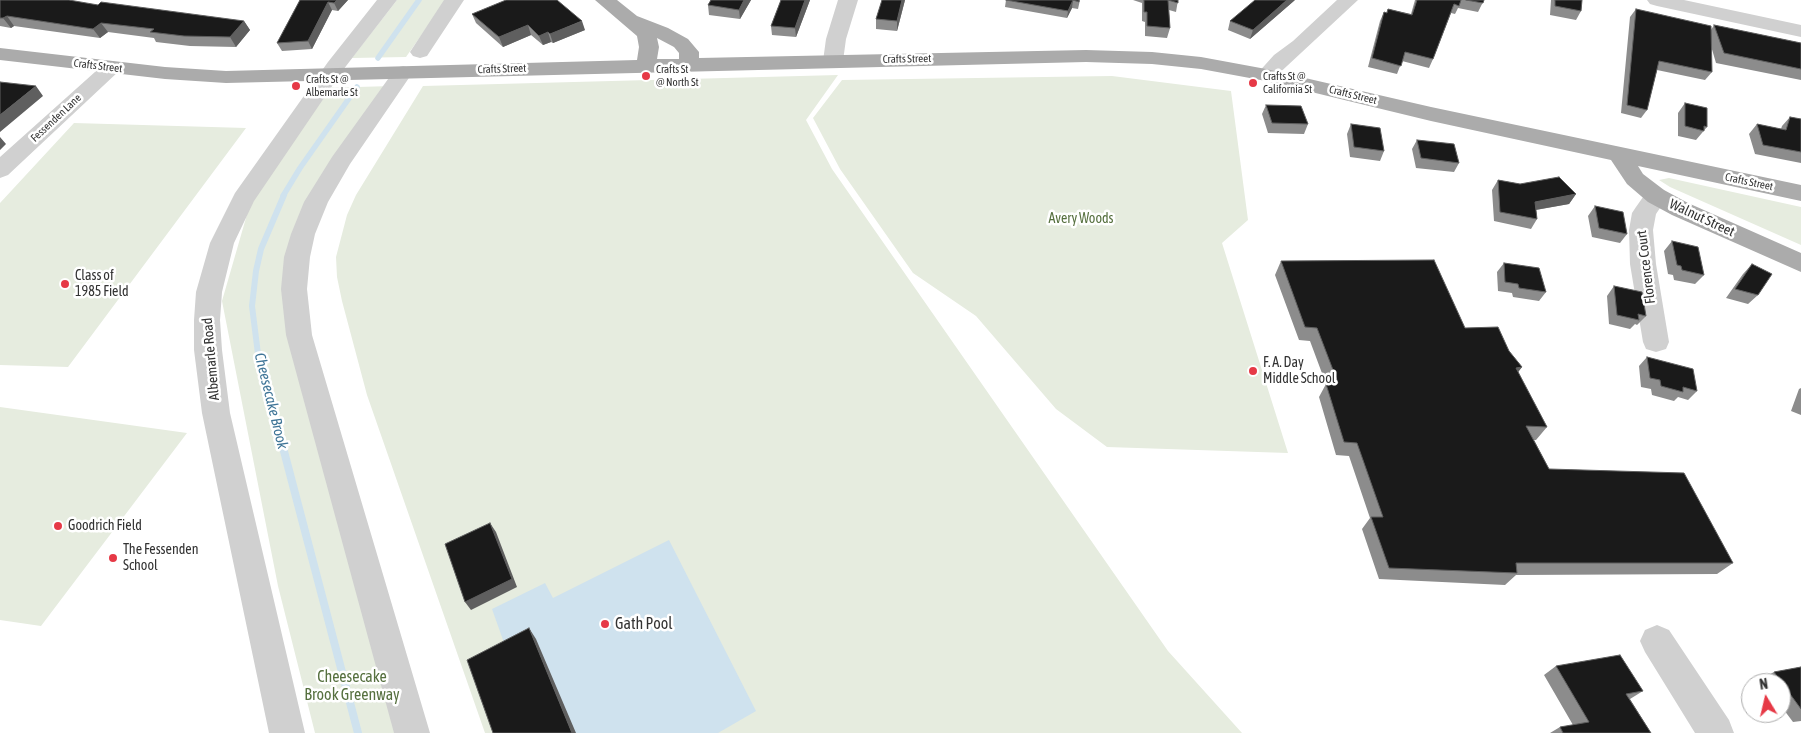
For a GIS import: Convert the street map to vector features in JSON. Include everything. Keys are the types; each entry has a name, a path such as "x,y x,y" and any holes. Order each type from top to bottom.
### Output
{"main road":[{"path":"605,0 632,21 648,38 646,65"},
{"path":"632,21 661,32 681,43 689,52 689,64"},
{"name":"Crafts Street","path":"0,54 211,76 330,75 412,62 646,65 1127,56 1185,61 1266,75 1431,114 1801,193"},
{"name":"Walnut Street","path":"1620,154 1635,179 1656,196 1689,213 1801,263"}],"street":[{"name":"Albemarle Road","path":"287,733 216,413 208,350 208,305 218,255 236,211 255,180 330,75 387,0"},
{"path":"412,733 299,335 294,289 300,245 316,202 340,162 454,0"},
{"path":"833,61 836,40 848,0"},
{"path":"1266,75 1281,59 1300,45 1348,0"},
{"path":"1657,0 1801,31"},
{"path":"1293,81 1300,45"},
{"name":"Fessenden Lane","path":"0,170 112,67"},
{"name":"Florence Court","path":"1656,196 1644,213 1641,230 1643,264 1656,342"},
{"path":"1657,641 1716,733"}],"green space":[{"path":"397,0 446,0 406,57 352,58"},
{"path":"838,75 806,120 832,169 1168,651 1242,733 485,733 367,395 342,301 337,277 336,257 347,215 356,195 423,86"},
{"name":"Avery Woods","path":"1112,76 1231,91 1248,220 1222,243 1288,453 1107,447 1056,409 976,316 913,273 840,169 813,118 842,80"},
{"name":"Cheesecake Brook Greenway","path":"393,86 322,191 295,313 413,733 315,733 278,586 222,301 250,204 320,88"},
{"name":"Class of 1985 Field","path":"74,123 246,128 68,367 0,365 0,203"},
{"path":"1669,178 1801,207 1801,245 1670,187 1659,180"},
{"name":"Goodrich Field","path":"0,407 187,433 41,626 0,620"}],"water":[{"name":"Gath Pool","path":"669,540 756,711 718,733 576,733 508,654 492,609 545,583 553,598"}],"building":[{"path":"0,0 69,0 98,5 101,2 244,21 230,37 184,36 150,32 154,29 101,23 93,29 7,16 0,18"},
{"path":"300,0 337,0 334,3 328,2 308,41 277,43"},
{"path":"506,0 557,0 582,21 550,34 548,32 539,36 528,25 499,37 472,14"},
{"path":"711,0 744,0 739,10 708,5"},
{"path":"781,0 805,0 795,28 771,26"},
{"path":"882,0 902,0 897,21 876,19"},
{"path":"1006,0 1073,0 1068,11"},
{"path":"1144,0 1168,0 1170,28 1147,26 1147,12 1144,12"},
{"path":"1255,0 1287,0 1253,30 1230,21"},
{"path":"1417,0 1461,0 1459,6 1454,4 1433,59 1405,52 1401,66 1372,58 1384,12 1387,13 1388,9 1412,15"},
{"path":"1466,0 1484,0 1483,3"},
{"path":"1555,0 1582,0 1581,11 1555,6"},
{"path":"1636,9 1711,26 1712,72 1659,61 1647,110 1627,105"},
{"path":"1714,25 1801,43 1801,69 1724,53"},
{"path":"0,82 36,86 0,115"},
{"path":"1685,103 1707,108 1707,127 1704,126 1704,131 1685,126"},
{"path":"1266,105 1301,106 1308,124 1272,123"},
{"path":"1790,117 1801,119 1801,152 1763,145 1757,124 1786,130"},
{"path":"1351,124 1380,128 1384,151 1354,147"},
{"path":"1417,140 1454,144 1459,163 1421,158"},
{"path":"1559,177 1576,194 1535,202 1537,219 1500,212 1498,180 1520,184"},
{"path":"1595,206 1623,212 1627,234 1599,228"},
{"path":"1672,241 1698,247 1704,275 1682,270 1681,266 1677,265"},
{"path":"1434,260 1465,328 1498,327 1509,351 1522,367 1516,368 1547,427 1526,426 1549,469 1684,473 1733,563 1516,563 1517,573 1389,568 1371,517 1383,517 1357,443 1344,442 1326,384 1338,383 1317,328 1305,327 1281,261"},
{"path":"1504,263 1539,268 1546,292 1519,288 1518,284 1505,282"},
{"path":"1752,264 1772,274 1758,295 1735,289"},
{"path":"1614,286 1642,292 1646,316 1638,314 1639,320 1617,315"},
{"path":"1647,357 1693,369 1697,391 1683,387 1683,392 1661,386 1660,380 1650,378"},
{"path":"490,523 512,579 465,602 445,544"},
{"path":"529,628 572,733 493,733 467,660"},
{"path":"1620,655 1643,691 1626,694 1651,733 1563,733 1560,727 1589,722 1556,666"},
{"path":"1801,667 1801,709 1791,695 1791,673 1774,672"}],"waterway":[{"name":"Cheesecake Brook","path":"378,58 419,0"},
{"name":"Cheesecake Brook","path":"283,196 300,168 357,87"},
{"name":"Cheesecake Brook","path":"280,437 258,354 252,306 256,271 261,249 284,195"},
{"name":"Cheesecake Brook","path":"280,436 358,733"}],"place":[{"name":"Crafts St @ North St","path":"646,76"},
{"name":"Crafts St @ California St","path":"1253,83"},
{"name":"Crafts St @ Albemarle St","path":"296,86"},
{"name":"Class of 1985 Field","path":"65,284"},
{"name":"F. A. Day Middle School","path":"1253,371"},
{"name":"Goodrich Field","path":"58,526"},
{"name":"The Fessenden School","path":"113,558"},
{"name":"Gath Pool","path":"605,624"}]}
